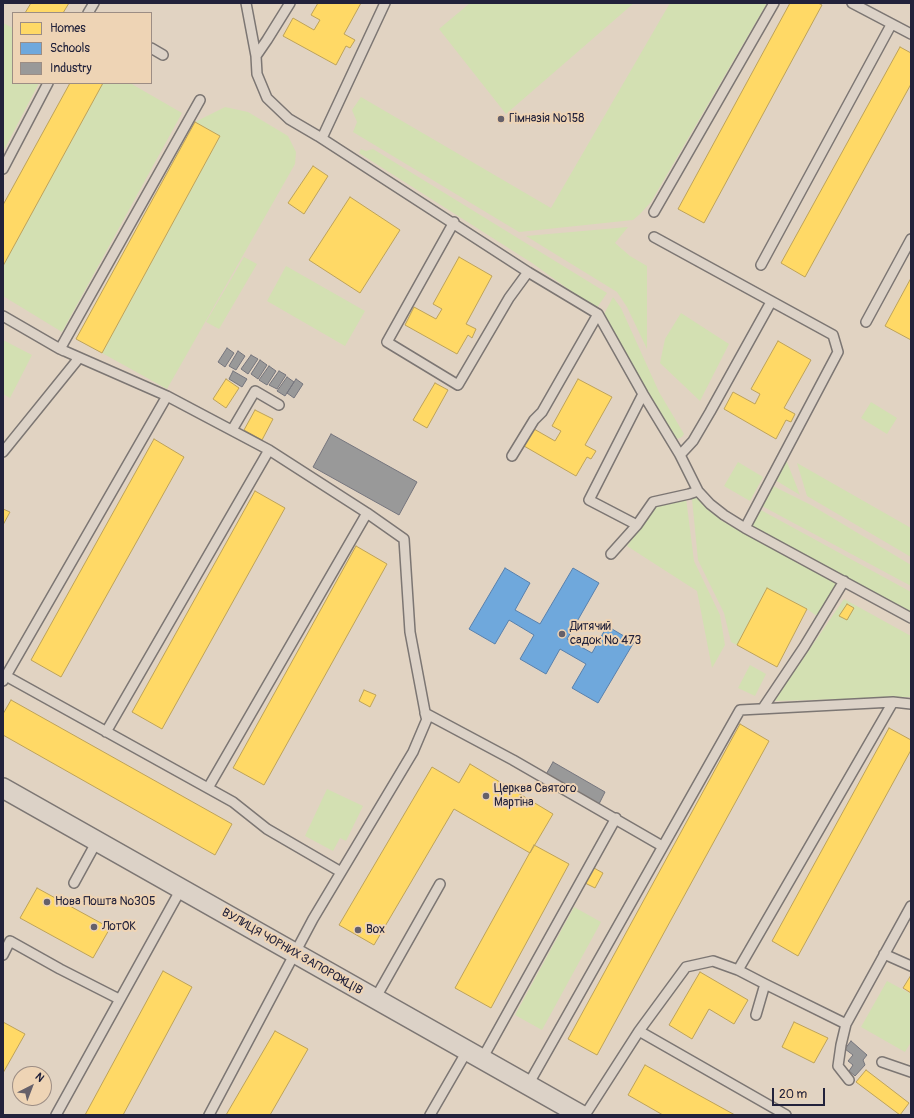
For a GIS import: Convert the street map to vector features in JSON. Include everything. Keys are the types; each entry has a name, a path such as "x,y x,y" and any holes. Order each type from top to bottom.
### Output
{"street":[{"name":"ВУЛИЦЯ ЧОРНИХ ЗАПОРОЖЦІВ","path":"3,788 580,1115"}],"lane":[{"path":"89,12 94,3"},
{"path":"246,3 256,56 257,74 267,98 288,119 322,138 454,222 528,272 598,314 643,394 680,455 698,490 710,504 745,528 911,618"},
{"path":"256,56 290,3"},
{"path":"322,138 385,3"},
{"path":"654,212 774,3"},
{"path":"852,3 911,34"},
{"path":"761,265 892,25"},
{"path":"152,49 163,55"},
{"path":"3,169 47,84"},
{"path":"60,349 200,100"},
{"path":"454,222 387,342 458,385 509,298 528,272"},
{"path":"654,237 833,335 838,352 745,528"},
{"path":"866,322 911,239"},
{"path":"680,455 693,441 771,302"},
{"path":"512,456 534,420 542,412 598,314"},
{"path":"3,316 60,349 167,396 269,450 367,513 404,539 410,632 426,719 413,752 313,919 209,1115"},
{"path":"3,452 79,358"},
{"path":"232,430 255,391 279,405"},
{"path":"637,525 589,500 643,394"},
{"path":"167,396 4,678 233,802 267,829 341,872"},
{"path":"106,732 269,450"},
{"path":"611,554 637,525 653,502 689,494 698,490"},
{"path":"208,788 367,513"},
{"path":"763,708 804,647 844,582"},
{"path":"738,970 893,702"},
{"path":"528,1085 740,710 893,702 911,704"},
{"path":"425,713 513,760 616,818 662,846"},
{"path":"430,1115 474,1055 616,818"},
{"path":"74,883 97,841"},
{"path":"375,999 440,884"},
{"path":"56,1115 181,889"},
{"path":"849,1080 838,1066 840,1045 846,1024 911,906"},
{"path":"3,955 10,941 119,1000"},
{"path":"884,954 911,966"},
{"path":"585,1115 639,1031 686,967 713,961 738,970 846,1024"},
{"path":"756,1015 765,984"},
{"path":"639,1031 786,1115"},
{"path":"882,1062 911,1072"}],"green space":[{"path":"470,3 634,3 506,114 439,29"},
{"path":"670,3 767,3 651,202 633,220 519,232 353,132 357,122 352,110 361,97 551,208"},
{"path":"3,23 12,28 12,84 38,84 3,152"},
{"path":"102,84 132,84 182,113 62,332 3,296 3,266"},
{"path":"225,107 248,112 288,136 296,152 295,164 167,389 102,353 220,136 195,122"},
{"path":"361,149 366,151 373,149 607,293 596,309 532,263 359,153"},
{"path":"628,227 615,243 630,256 647,266 647,349 627,307 617,292 526,236"},
{"path":"244,257 257,264 219,329 206,322"},
{"path":"286,266 365,311 345,346 267,301"},
{"path":"613,297 621,308 659,392 684,434 682,437 674,440 603,316"},
{"path":"681,313 729,344 700,401 660,363 665,339"},
{"path":"3,340 32,355 10,398 3,394"},
{"path":"871,402 897,418 887,434 861,418"},
{"path":"785,457 800,495 775,480"},
{"path":"738,462 763,477 750,501 724,486"},
{"path":"797,463 911,528 911,557 807,496"},
{"path":"771,485 811,505 911,565 911,586 762,506"},
{"path":"696,496 706,508 722,521 837,584 818,617 807,609 767,588 737,645 731,642 724,613 698,560 692,499"},
{"path":"686,498 694,561 720,615 725,645 712,668 697,591 627,546 655,505"},
{"path":"759,509 911,592 911,615 749,527"},
{"path":"844,599 911,636 911,697 774,701"},
{"path":"750,665 766,674 755,696 738,688"},
{"path":"327,789 363,806 346,841 340,838 333,851 305,836"},
{"path":"574,907 601,922 542,1030 515,1015"},
{"path":"887,981 911,994 911,1042 905,1052 861,1027"}],"building: Homes":[{"path":"31,3 69,3 64,12 26,12"},
{"path":"318,3 361,3 344,34 355,40 350,48 346,46 336,65 283,36 293,18 314,30 320,20 311,15"},
{"path":"790,3 818,3 822,5 704,223 678,209"},
{"path":"900,47 911,53 911,84 805,277 781,263"},
{"path":"69,84 102,84 3,266 3,205"},
{"path":"195,122 220,136 102,353 76,339"},
{"path":"313,166 328,176 304,214 288,203"},
{"path":"350,197 400,230 360,293 309,260"},
{"path":"459,257 492,276 466,324 476,329 472,338 468,335 457,354 405,325 414,307 436,319 442,309 433,304"},
{"path":"911,278 911,340 885,326"},
{"path":"778,341 811,360 784,408 795,414 791,422 786,420 776,439 724,409 733,392 755,404 760,394 751,389"},
{"path":"226,379 239,388 226,408 213,399"},
{"path":"578,379 612,397 585,445 596,451 591,459 587,457 576,476 524,446 534,429 555,441 561,431 552,426"},
{"path":"435,383 448,390 427,428 413,420"},
{"path":"255,410 273,419 262,440 244,430"},
{"path":"154,439 184,457 61,677 31,660"},
{"path":"255,491 285,508 162,729 132,712"},
{"path":"3,509 10,512 3,525"},
{"path":"356,546 387,564 264,785 233,768"},
{"path":"767,588 807,609 777,667 737,645"},
{"path":"847,604 854,608 847,620 839,616"},
{"path":"364,690 376,695 370,707 359,701"},
{"path":"11,700 232,824 215,855 3,735 3,714"},
{"path":"740,724 769,741 597,1055 568,1039"},
{"path":"889,728 911,740 911,750 798,956 772,941"},
{"path":"470,764 553,814 530,853 454,809 374,945 339,925 432,767 459,783"},
{"path":"534,845 569,864 491,1008 455,988"},
{"path":"594,868 603,873 595,888 585,883"},
{"path":"37,888 110,928 93,958 20,918"},
{"path":"163,971 192,987 123,1115 85,1115"},
{"path":"700,972 748,1000 734,1024 709,1009 692,1039 669,1025"},
{"path":"911,975 911,993 903,988"},
{"path":"3,1022 25,1034 3,1073"},
{"path":"794,1022 828,1038 814,1063 782,1047"},
{"path":"275,1031 308,1049 270,1115 226,1115"},
{"path":"645,1065 735,1115 663,1115 628,1095"},
{"path":"866,1070 909,1103 900,1115 856,1082"}],"building: Schools":[{"name":"Дитячий садок № 473","path":"505,568 530,583 515,610 540,624 573,568 599,583 567,639 592,653 607,626 634,642 598,703 572,688 586,664 560,649 546,674 520,659 534,635 509,620 495,644 469,629"}],"building: Industry":[{"path":"227,348 234,353 225,367 218,362"},
{"path":"238,351 245,356 236,370 229,366"},
{"path":"251,355 258,359 248,374 241,369"},
{"path":"260,360 267,365 258,379 251,374"},
{"path":"269,366 276,371 267,385 259,380"},
{"path":"233,371 247,379 242,387 229,379"},
{"path":"279,371 286,375 277,389 269,385"},
{"path":"287,377 294,382 285,396 277,391"},
{"path":"296,379 303,384 294,398 287,393"},
{"path":"331,434 417,482 399,515 313,467"},
{"path":"553,762 605,792 597,808 544,778"},
{"path":"851,1041 867,1055 863,1060 865,1065 855,1076 849,1071 853,1065 848,1061 853,1055 845,1049"}],"place":[{"name":"Гімназія №158","path":"501,119"},
{"name":"Дитячий садок № 473","path":"562,634"},
{"name":"Церква Святого Мартіна","path":"486,796"},
{"name":"Нова Пошта №305","path":"47,902"},
{"name":"ЛотОК","path":"94,927"},
{"name":"Box","path":"358,930"}]}
